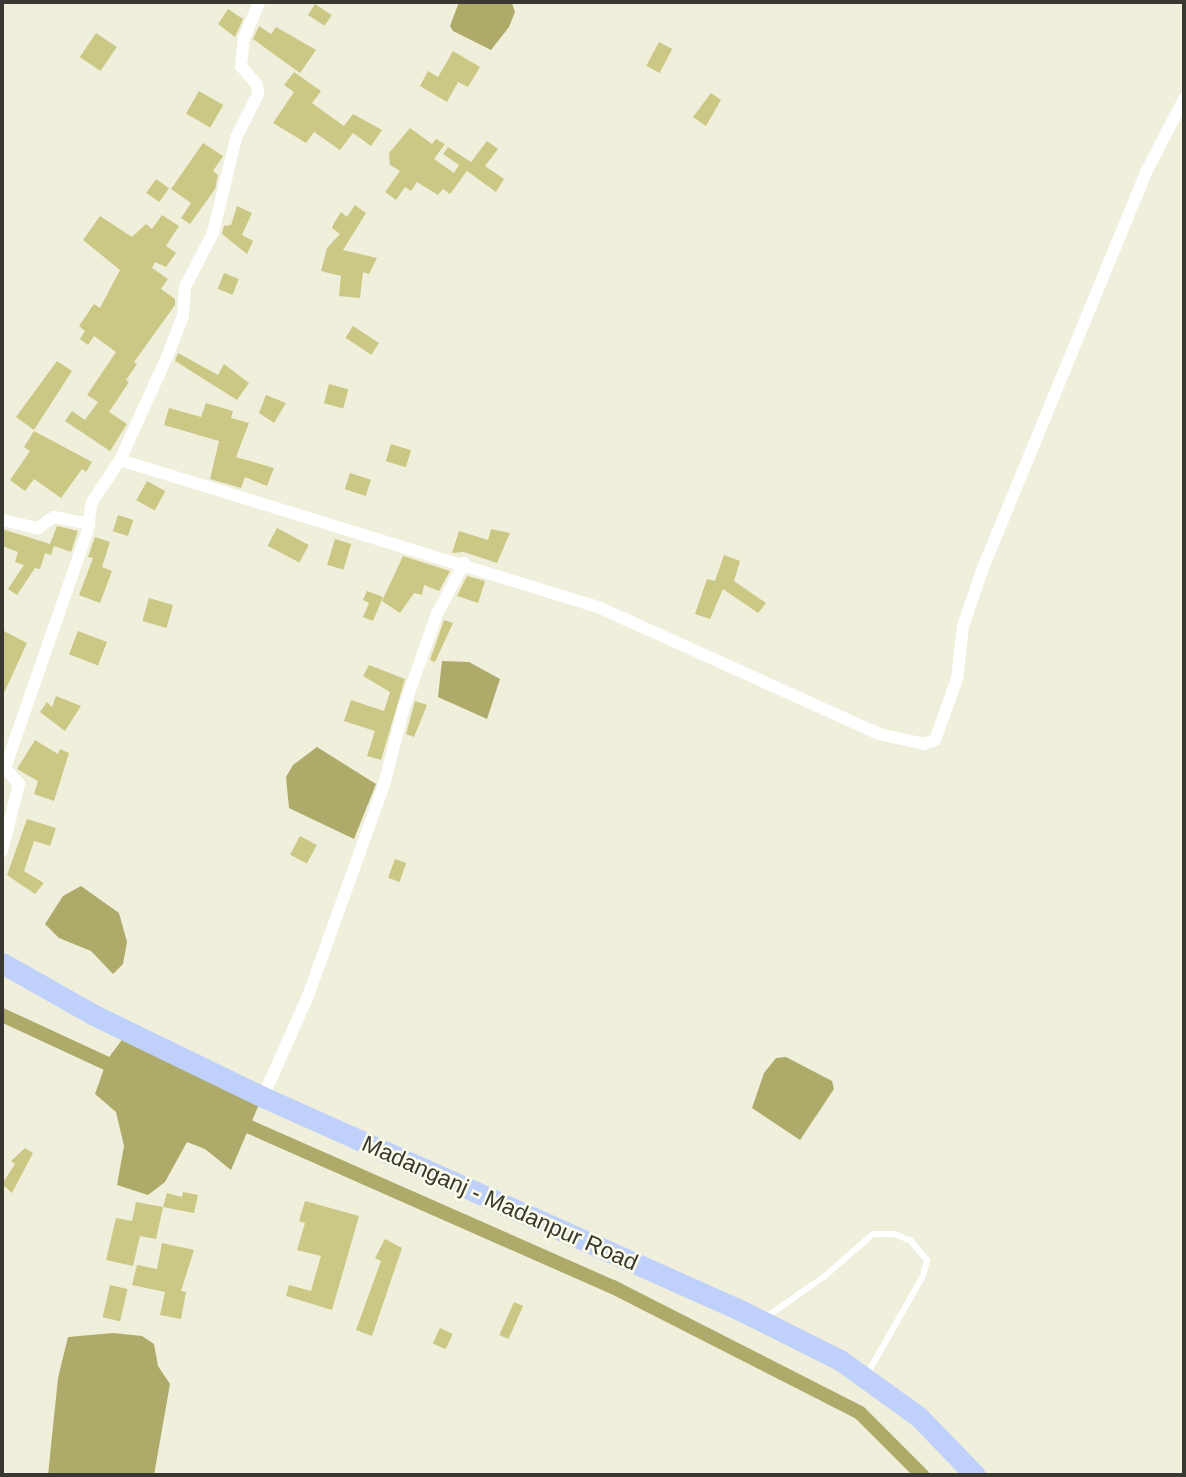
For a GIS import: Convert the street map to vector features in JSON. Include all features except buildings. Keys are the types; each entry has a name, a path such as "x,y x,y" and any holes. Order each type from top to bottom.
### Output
{"main road":[{"name":"Madanganj - Madanpur Road","path":"2,963 92,1014 262,1097 762,1320 865,1378 919,1418 975,1475"}],"street":[{"path":"2,851 19,784 5,768 89,524 92,502 120,460 183,316 185,287 213,233 236,138 258,94 257,85 242,66 244,38 259,2"},
{"path":"120,460 311,522 464,563 598,607 880,734 911,744 935,740 957,679 964,626 983,568 1146,174 1184,99"},
{"path":"2,520 38,528 54,517 89,524"},
{"path":"262,1097 308,996 384,785 404,707 438,614 464,563"}],"lane":[{"path":"762,1320 825,1276 873,1234 894,1234 911,1241 926,1259 923,1276 865,1378"}],"shaded area":[{"path":"459,2 512,3 515,12 509,27 491,50 453,31 450,26"},
{"path":"442,661 469,662 500,679 487,719 438,697"},
{"path":"317,747 376,784 354,839 289,808 286,777 293,765"},
{"path":"81,886 119,913 127,942 123,964 113,974 91,951 59,938 45,924 63,896"},
{"path":"124,1037 260,1102 231,1170 205,1149 187,1142 165,1182 148,1195 117,1185 124,1146 116,1112 95,1094 107,1060"},
{"path":"786,1057 832,1081 834,1089 800,1140 752,1108 764,1073 776,1058"},
{"path":"113,1333 142,1336 154,1344 158,1366 170,1384 154,1475 48,1475 58,1378 68,1337"}],"waterway":[{"path":"2,1015 123,1071"},
{"path":"234,1120 613,1287 860,1413 922,1475"}]}
